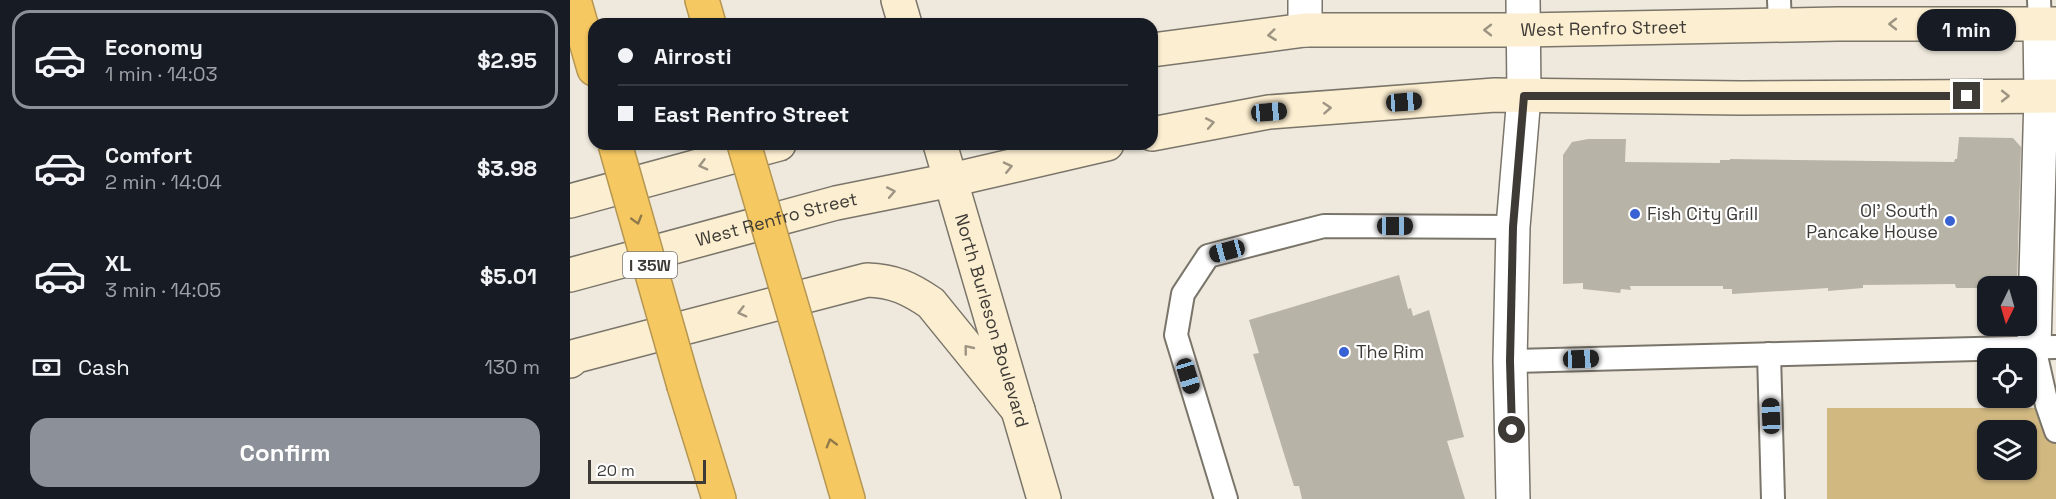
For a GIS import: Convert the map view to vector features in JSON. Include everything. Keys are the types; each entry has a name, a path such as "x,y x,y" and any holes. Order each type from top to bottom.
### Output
{"highway":[{"path":"574,0 588,49"},
{"name":"I 35W","path":"617,150 684,386 719,499"},
{"path":"746,150 848,499"},
{"path":"684,386 705,499"}],"main road":[{"path":"898,0 903,18"},
{"name":"West Renfro Street","path":"1158,49 1305,15 1780,12 2045,16"},
{"path":"1158,133 1269,112 1495,95 1729,98 2049,96"},
{"path":"570,201 757,150"},
{"name":"North Burleson Boulevard","path":"942,150 1044,499"},
{"name":"West Renfro Street","path":"570,275 836,203 951,180 1081,150"},
{"path":"570,361 576,356 835,288 867,280 889,281 914,291 931,303 1018,411"}],"street":[{"path":"1513,499 1510,361 1513,227 1524,96 1523,15"},
{"path":"2045,16 2049,96 2045,347"}],"lane":[{"path":"1226,499 1176,335 1183,294 1208,256 1324,226 1513,227"},
{"path":"1510,361 2045,347 2047,405 2056,431"},
{"path":"1769,354 1773,499"}],"shaded area":[{"path":"1827,408 2056,408 2056,499 1827,499"}],"building":[{"path":"1959,137 2013,138 2021,147 2017,276 1977,276 1977,288 1956,288 1955,284 1863,285 1863,288 1828,291 1828,288 1732,294 1732,289 1723,289 1723,286 1630,286 1631,290 1621,289 1620,293 1583,289 1583,283 1563,284 1563,155 1572,142 1588,139 1626,139 1625,162 1720,163 1720,160 1730,159 1954,162 1957,159"},
{"path":"1399,275 1408,309 1411,308 1413,316 1429,310 1464,437 1447,441 1465,499 1302,499 1299,486 1294,486 1253,354 1259,353 1249,320"}],"place":[{"name":"Fish City Grill","path":"1635,214"},
{"name":"Ol' South Pancake House","path":"1950,221"},
{"name":"The Rim","path":"1344,352"}],"route":[{"path":"1512,430 1510,361 1513,227 1524,96 1741,98 1967,96"}]}
